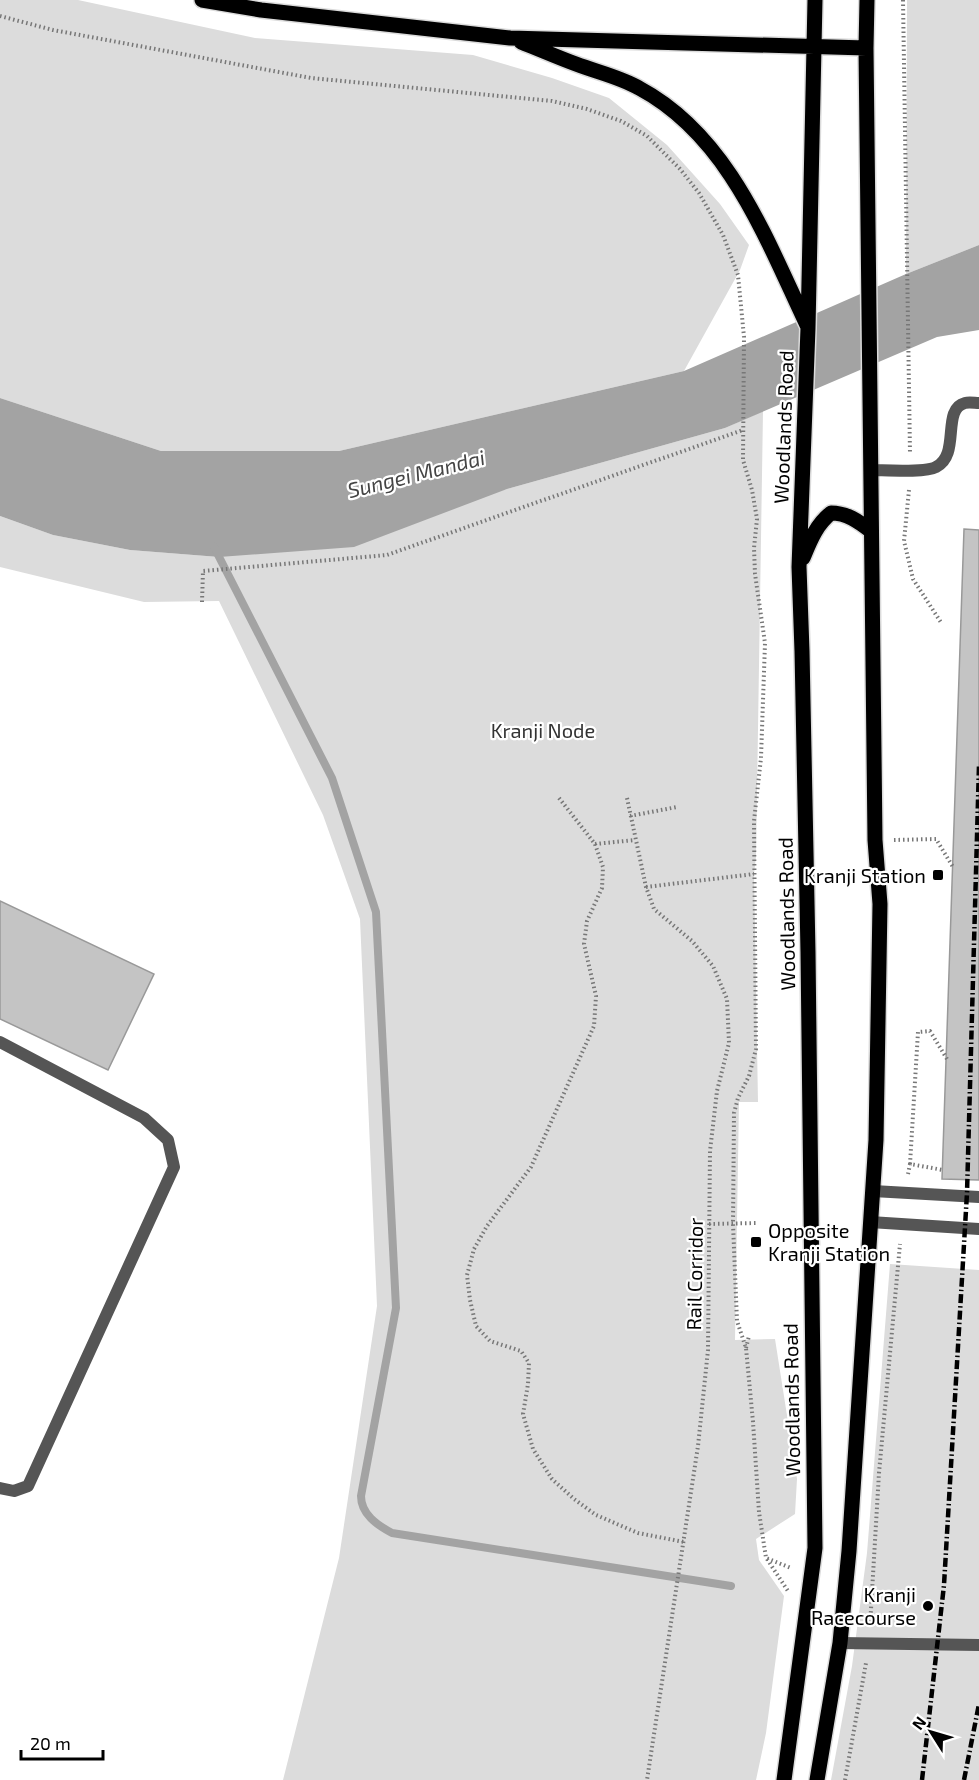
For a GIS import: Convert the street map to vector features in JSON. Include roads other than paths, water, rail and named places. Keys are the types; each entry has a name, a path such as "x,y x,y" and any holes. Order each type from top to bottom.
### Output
{"main road":[{"path":"202,0 261,10 510,38 866,48"},
{"name":"Woodlands Road","path":"784,1780 815,1548 808,952 799,567 808,328 815,46 814,0"},
{"path":"817,1780 840,1643 849,1551 876,1140 880,904 875,840 867,0"},
{"path":"510,38 639,88 670,108 702,137 726,168 752,210 808,328"},
{"path":"799,567 815,531 821,521 831,513 850,516 871,531"}],"street":[{"path":"870,470 935,468 945,459 951,446 952,417 957,407 965,403 979,403"},
{"path":"0,1041 144,1118 168,1140 174,1167 28,1486 14,1491 0,1488"},
{"path":"873,1191 979,1197"},
{"path":"870,1222 979,1229"},
{"path":"840,1643 979,1645"}],"water":[{"name":"Sungei Mandai","path":"979,245 979,330 937,337 725,428 507,489 354,547 219,557 130,550 53,535 0,516 0,398 161,451 339,451 684,371 906,274"}],"waterway":[{"path":"214,547 332,778 376,912 396,1308 361,1496 364,1508 376,1523 392,1533 731,1586"}],"railway":[{"path":"922,1780 944,1585 967,1193 979,765"},
{"path":"964,1780 979,1704"}],"place":[{"name":"Kranji Station","path":"938,875"},
{"name":"Opposite Kranji Station","path":"756,1242"},
{"name":"Kranji Racecourse","path":"928,1606"}],"park label":[{"name":"Kranji Node","path":"543,730"}]}
